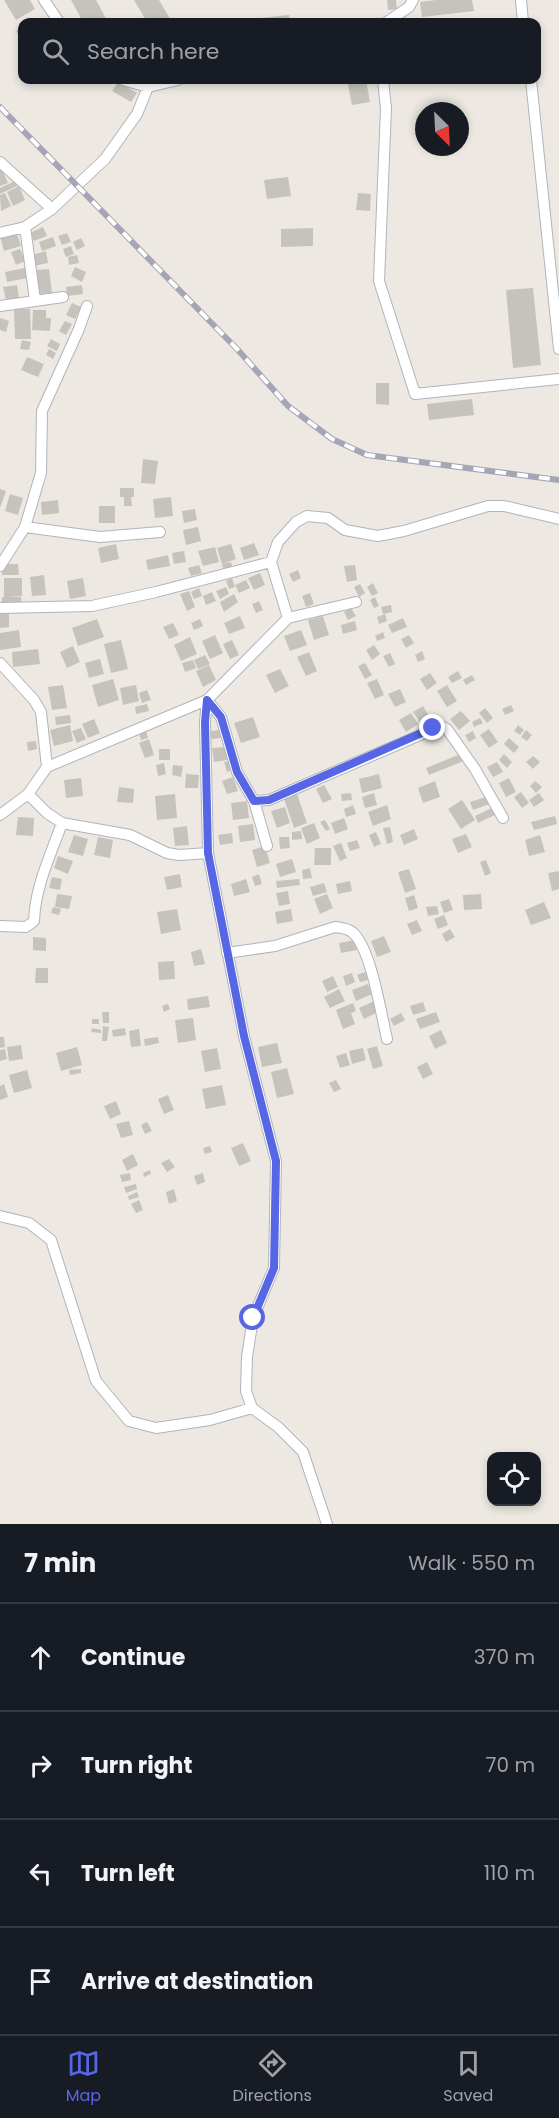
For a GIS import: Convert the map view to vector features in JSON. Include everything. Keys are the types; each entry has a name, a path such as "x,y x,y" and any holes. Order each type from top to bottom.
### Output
{"street":[{"path":"44,0 56,18"},
{"path":"393,18 409,7 413,0"},
{"path":"520,0 522,18"},
{"path":"137,84 148,87 161,84"},
{"path":"383,84 386,108 379,280 415,394 559,380"},
{"path":"531,84 558,318 559,348"},
{"path":"0,233 25,226 52,209 105,159 136,114 148,87"},
{"path":"0,162 52,209"},
{"path":"25,226 35,300"},
{"path":"0,306 63,297"},
{"path":"0,566 25,527 41,473 42,411 87,306"},
{"path":"288,618 271,562 278,542 296,522 307,516 328,519 345,530 378,536 404,531 488,506 504,506 559,519"},
{"path":"25,527 100,537 160,532"},
{"path":"0,608 92,606 271,562"},
{"path":"0,815 28,795 47,767 207,700 288,618 356,602"},
{"path":"0,663 34,700 41,712 47,767"},
{"path":"207,700 221,717 237,772 254,801 267,846"},
{"path":"207,700 205,722 208,853 244,1036 276,1161 274,1268 253,1318 247,1357 246,1390 252,1408 278,1427 303,1452 327,1524"},
{"path":"254,801 269,800 441,726 447,729 475,769 503,818"},
{"path":"28,795 47,813 62,823 130,835 167,853 179,855 208,853"},
{"path":"0,926 26,927 34,921 34,909 44,871 62,823"},
{"path":"227,953 275,946 335,927 352,932 360,942 374,978 387,1039"},
{"path":"0,1216 29,1223 51,1240 96,1381 129,1421 156,1428 210,1420 252,1408"}],"building":[{"path":"4,0 30,0 35,9 16,20"},
{"path":"71,0 96,0 106,18 81,18"},
{"path":"134,0 159,0 170,18 145,18"},
{"path":"387,0 396,0 397,9 388,10"},
{"path":"472,0 474,11 422,17 420,2"},
{"path":"289,15 289,18 261,18"},
{"path":"117,84 121,84 137,93 131,102 112,91"},
{"path":"348,84 367,84 370,102 352,105"},
{"path":"2,169 8,183 0,186 0,170"},
{"path":"288,177 291,196 267,199 264,180"},
{"path":"15,181 17,186 0,194 0,188"},
{"path":"19,186 25,200 13,206 7,192"},
{"path":"5,193 11,206 1,211 0,195"},
{"path":"358,193 371,194 370,211 356,210"},
{"path":"43,227 47,236 34,241 30,233"},
{"path":"313,228 313,246 281,247 281,229"},
{"path":"16,231 21,246 4,251 0,236"},
{"path":"67,233 71,242 62,245 58,236"},
{"path":"53,237 56,246 42,251 39,242"},
{"path":"81,238 85,246 77,250 73,242"},
{"path":"71,246 74,254 66,257 63,249"},
{"path":"20,249 25,261 16,265 11,252"},
{"path":"46,251 48,263 34,266 32,255"},
{"path":"77,255 79,263 69,265 68,257"},
{"path":"75,267 86,272 82,282 71,276"},
{"path":"25,268 27,278 7,282 5,272"},
{"path":"49,269 52,293 38,294 36,270"},
{"path":"17,285 19,298 6,300 3,287"},
{"path":"82,285 83,294 67,296 66,287"},
{"path":"533,288 541,365 513,368 506,290"},
{"path":"72,303 81,307 75,319 66,315"},
{"path":"14,309 30,309 31,339 15,339"},
{"path":"33,310 46,310 46,318 51,318 50,331 32,330"},
{"path":"0,318 9,321 6,332 0,330"},
{"path":"65,321 72,324 66,335 59,331"},
{"path":"51,339 60,344 57,351 47,346"},
{"path":"22,340 31,342 29,350 20,349"},
{"path":"49,349 56,353 53,359 46,355"},
{"path":"27,357 44,364 38,377 21,370"},
{"path":"376,383 389,383 389,405 376,404"},
{"path":"472,399 474,415 429,420 427,404"},
{"path":"143,459 158,461 155,484 141,483"},
{"path":"120,488 134,488 134,497 131,497 132,506 124,506 124,497 120,497"},
{"path":"0,489 6,491 0,508"},
{"path":"10,494 23,498 18,515 5,511"},
{"path":"171,497 173,516 155,518 153,499"},
{"path":"58,500 59,513 42,515 41,502"},
{"path":"99,506 115,506 115,523 99,523"},
{"path":"195,509 197,520 184,523 182,511"},
{"path":"198,527 201,541 186,545 183,530"},
{"path":"254,543 259,555 244,560 240,548"},
{"path":"116,544 119,559 101,563 98,548"},
{"path":"231,544 236,559 222,564 217,548"},
{"path":"215,547 219,562 203,566 198,551"},
{"path":"184,551 186,562 174,564 172,553"},
{"path":"168,555 170,566 148,570 146,560"},
{"path":"231,562 233,569 224,572 222,564"},
{"path":"2,564 18,564 19,575 2,575"},
{"path":"199,565 202,573 191,576 188,568"},
{"path":"355,565 357,580 347,582 344,566"},
{"path":"298,570 301,578 293,582 289,574"},
{"path":"260,573 265,585 254,590 248,578"},
{"path":"44,575 46,595 32,596 30,577"},
{"path":"4,578 22,578 22,596 8,597 21,597 21,605 2,605"},
{"path":"83,578 86,596 70,599 67,581"},
{"path":"232,578 235,587 229,589 226,581"},
{"path":"246,580 250,588 239,593 235,585"},
{"path":"373,583 378,593 372,596 367,587"},
{"path":"360,584 365,593 359,597 354,587"},
{"path":"226,587 229,594 220,599 216,591"},
{"path":"199,588 202,596 194,599 191,592"},
{"path":"189,591 195,607 187,611 180,594"},
{"path":"212,592 216,601 206,605 203,596"},
{"path":"310,593 314,604 306,607 302,596"},
{"path":"234,594 238,602 224,612 220,602"},
{"path":"375,597 379,606 374,608 370,600"},
{"path":"259,601 263,610 256,613 252,604"},
{"path":"391,605 392,612 383,614 381,607"},
{"path":"351,608 356,616 348,620 344,612"},
{"path":"9,613 9,627 0,628 0,614"},
{"path":"385,614 387,621 379,624 377,617"},
{"path":"240,616 245,628 229,634 224,623"},
{"path":"323,616 329,635 314,640 308,620"},
{"path":"403,618 407,627 392,633 388,625"},
{"path":"97,619 104,637 78,646 72,628"},
{"path":"200,619 203,626 194,630 191,623"},
{"path":"355,621 357,630 343,634 341,625"},
{"path":"173,623 179,635 169,639 163,627"},
{"path":"19,630 21,647 0,650 0,633"},
{"path":"301,630 307,645 290,651 284,636"},
{"path":"383,632 385,638 377,641 375,636"},
{"path":"215,635 223,653 210,659 202,641"},
{"path":"409,635 414,643 406,648 401,639"},
{"path":"190,637 197,654 181,661 174,645"},
{"path":"121,640 128,669 111,673 104,644"},
{"path":"232,640 239,655 230,659 223,644"},
{"path":"374,645 380,654 372,660 366,650"},
{"path":"73,646 80,662 67,668 60,652"},
{"path":"38,649 40,664 13,667 12,652"},
{"path":"422,651 425,659 418,662 415,655"},
{"path":"309,652 317,671 306,676 297,657"},
{"path":"390,653 395,664 389,667 383,656"},
{"path":"205,655 210,664 198,669 194,660"},
{"path":"100,659 104,674 89,678 85,663"},
{"path":"193,660 196,668 185,672 182,663"},
{"path":"365,663 372,675 365,679 358,666"},
{"path":"209,665 216,680 203,687 196,671"},
{"path":"280,669 289,686 275,693 266,675"},
{"path":"458,671 462,678 452,683 448,677"},
{"path":"430,673 437,683 427,690 420,679"},
{"path":"472,675 475,680 466,685 463,680"},
{"path":"113,679 119,700 98,707 92,685"},
{"path":"377,679 384,695 375,699 367,683"},
{"path":"63,685 67,708 52,710 48,687"},
{"path":"136,685 139,701 123,705 120,688"},
{"path":"447,685 457,701 447,707 437,691"},
{"path":"400,689 406,702 395,707 388,694"},
{"path":"147,690 151,700 142,703 139,693"},
{"path":"147,704 149,711 136,714 135,707"},
{"path":"511,705 514,711 505,715 502,709"},
{"path":"423,706 429,716 420,722 413,712"},
{"path":"485,708 493,718 487,723 479,713"},
{"path":"461,711 470,721 459,730 450,719"},
{"path":"411,713 418,724 406,732 399,720"},
{"path":"70,715 71,723 56,725 55,717"},
{"path":"253,717 260,737 241,743 234,723"},
{"path":"480,718 483,723 474,727 472,722"},
{"path":"94,719 100,733 88,738 82,724"},
{"path":"70,725 73,741 54,746 50,730"},
{"path":"518,725 524,730 520,735 514,731"},
{"path":"81,728 86,739 77,743 72,731"},
{"path":"489,729 498,742 489,748 480,735"},
{"path":"220,730 221,738 211,739 211,731"},
{"path":"526,730 532,735 527,741 521,737"},
{"path":"146,731 148,738 141,740 139,733"},
{"path":"473,731 476,738 469,742 465,735"},
{"path":"509,738 519,747 514,753 504,744"},
{"path":"149,739 154,755 145,758 139,743"},
{"path":"36,741 37,749 28,751 27,742"},
{"path":"226,747 227,760 214,762 212,748"},
{"path":"159,749 170,749 170,760 159,760"},
{"path":"463,753 466,760 429,775 426,768"},
{"path":"504,754 512,762 507,768 499,760"},
{"path":"533,756 540,762 533,769 526,762"},
{"path":"230,761 232,770 227,772 224,762"},
{"path":"497,762 503,772 493,777 487,767"},
{"path":"164,763 166,774 158,776 156,765"},
{"path":"173,765 183,766 181,777 172,775"},
{"path":"186,774 199,775 198,788 185,788"},
{"path":"379,774 382,788 362,793 359,779"},
{"path":"233,777 238,791 227,794 222,781"},
{"path":"81,778 83,796 66,798 64,780"},
{"path":"509,778 516,792 506,797 499,783"},
{"path":"435,781 440,797 423,803 418,788"},
{"path":"535,781 542,787 536,793 530,786"},
{"path":"324,785 332,799 323,803 316,789"},
{"path":"119,787 134,789 133,803 117,802"},
{"path":"521,792 529,803 522,808 514,797"},
{"path":"351,793 352,800 342,801 341,794"},
{"path":"374,793 377,805 365,808 362,797"},
{"path":"539,793 544,800 534,807 529,800"},
{"path":"175,794 177,818 157,820 155,796"},
{"path":"297,794 307,823 294,828 284,799"},
{"path":"489,796 492,803 473,810 470,802"},
{"path":"462,800 475,820 461,829 448,809"},
{"path":"247,801 249,818 233,820 231,803"},
{"path":"353,805 356,814 346,817 344,809"},
{"path":"387,805 391,819 373,826 368,812"},
{"path":"285,807 290,823 277,828 271,811"},
{"path":"494,807 497,814 478,823 475,816"},
{"path":"555,816 557,824 534,830 531,822"},
{"path":"18,817 34,818 33,836 16,835"},
{"path":"344,818 348,829 335,834 331,823"},
{"path":"325,820 330,829 326,831 320,822"},
{"path":"314,823 320,838 307,844 301,828"},
{"path":"253,824 255,840 240,842 238,826"},
{"path":"187,826 189,845 175,846 173,828"},
{"path":"390,827 393,842 387,844 383,828"},
{"path":"414,829 418,839 404,845 400,835"},
{"path":"301,831 302,839 292,840 292,832"},
{"path":"376,832 381,844 374,847 369,835"},
{"path":"232,833 233,843 220,845 218,835"},
{"path":"466,834 472,847 458,853 452,839"},
{"path":"74,835 88,839 83,856 68,852"},
{"path":"540,835 545,852 529,856 525,840"},
{"path":"98,837 113,840 110,858 94,855"},
{"path":"279,837 289,837 290,848 280,849"},
{"path":"357,840 360,848 350,851 347,843"},
{"path":"341,843 347,858 340,861 333,846"},
{"path":"265,846 270,863 257,867 252,850"},
{"path":"315,848 331,848 331,865 314,865"},
{"path":"58,856 73,861 68,874 54,868"},
{"path":"292,859 296,872 280,877 276,864"},
{"path":"486,860 491,873 485,876 480,862"},
{"path":"310,868 312,878 303,879 302,870"},
{"path":"409,869 416,889 405,893 398,872"},
{"path":"559,871 559,889 552,891 548,873"},
{"path":"180,874 182,887 167,890 164,877"},
{"path":"259,874 262,884 255,886 252,877"},
{"path":"52,877 62,879 60,890 49,888"},
{"path":"246,879 250,892 234,896 231,884"},
{"path":"299,879 300,885 277,888 276,881"},
{"path":"350,881 352,891 338,894 336,884"},
{"path":"324,883 327,892 313,896 310,887"},
{"path":"288,891 290,904 279,906 276,893"},
{"path":"57,894 72,896 69,909 55,907"},
{"path":"327,894 333,908 320,914 314,899"},
{"path":"481,894 482,909 464,910 463,895"},
{"path":"414,895 418,908 409,911 405,898"},
{"path":"449,899 453,910 444,913 440,902"},
{"path":"544,902 551,918 531,925 525,910"},
{"path":"437,906 439,914 428,916 426,907"},
{"path":"53,907 61,909 59,915 51,913"},
{"path":"177,909 181,930 161,934 157,912"},
{"path":"291,909 293,921 277,924 275,912"},
{"path":"444,915 448,925 438,929 434,919"},
{"path":"417,920 422,931 412,935 407,924"},
{"path":"450,929 455,937 446,942 442,934"},
{"path":"384,936 391,952 377,957 371,941"},
{"path":"33,937 46,938 46,951 33,950"},
{"path":"355,940 357,950 341,953 339,943"},
{"path":"201,949 205,964 194,966 191,952"},
{"path":"174,961 175,979 159,980 158,962"},
{"path":"36,968 48,968 48,983 35,983"},
{"path":"365,972 368,980 360,982 357,975"},
{"path":"352,973 355,982 346,986 343,976"},
{"path":"333,976 338,987 327,992 322,981"},
{"path":"368,984 372,994 356,1001 352,990"},
{"path":"339,989 345,1001 330,1008 324,997"},
{"path":"208,996 210,1007 188,1010 187,999"},
{"path":"374,1001 378,1012 364,1019 359,1008"},
{"path":"423,1002 426,1011 413,1015 410,1006"},
{"path":"353,1003 356,1011 351,1013 355,1024 343,1029 336,1010"},
{"path":"168,1004 170,1009 164,1012 162,1006"},
{"path":"102,1012 109,1012 109,1023 103,1023"},
{"path":"436,1012 440,1022 420,1029 416,1019"},
{"path":"401,1013 405,1020 394,1026 390,1019"},
{"path":"193,1018 196,1040 178,1043 175,1020"},
{"path":"92,1019 99,1019 99,1024 92,1024"},
{"path":"103,1026 109,1027 107,1041 102,1041"},
{"path":"92,1028 101,1030 101,1033 91,1032"},
{"path":"125,1028 126,1035 113,1037 112,1030"},
{"path":"139,1029 141,1046 131,1047 129,1031"},
{"path":"441,1030 447,1043 435,1049 429,1036"},
{"path":"0,1037 4,1037 5,1047 0,1048"},
{"path":"158,1037 159,1043 145,1046 144,1039"},
{"path":"277,1043 282,1063 262,1067 258,1047"},
{"path":"21,1045 23,1059 9,1061 7,1047"},
{"path":"377,1046 383,1066 373,1069 367,1049"},
{"path":"77,1047 82,1065 61,1071 56,1053"},
{"path":"217,1048 221,1069 205,1072 201,1051"},
{"path":"363,1048 366,1060 352,1064 349,1051"},
{"path":"5,1049 7,1059 0,1061 0,1050"},
{"path":"346,1053 350,1065 340,1068 336,1056"},
{"path":"427,1062 433,1074 423,1079 417,1067"},
{"path":"287,1068 294,1094 277,1098 271,1072"},
{"path":"81,1069 81,1073 70,1075 69,1070"},
{"path":"27,1070 32,1088 14,1093 9,1075"},
{"path":"336,1080 341,1089 334,1092 329,1083"},
{"path":"4,1084 8,1097 0,1100 0,1086"},
{"path":"222,1085 226,1105 206,1109 202,1089"},
{"path":"168,1095 174,1110 164,1114 158,1099"},
{"path":"116,1101 121,1114 110,1119 104,1106"},
{"path":"129,1121 133,1135 121,1138 116,1124"},
{"path":"147,1122 152,1131 145,1134 141,1125"},
{"path":"243,1143 251,1161 239,1166 231,1148"},
{"path":"210,1146 212,1152 205,1154 203,1148"},
{"path":"133,1154 138,1165 127,1171 122,1160"},
{"path":"169,1159 175,1167 167,1172 161,1163"},
{"path":"150,1170 151,1174 144,1177 143,1173"},
{"path":"130,1173 131,1180 122,1182 120,1175"},
{"path":"203,1173 205,1182 197,1185 194,1176"},
{"path":"136,1184 137,1189 126,1193 124,1187"},
{"path":"174,1189 177,1201 169,1204 166,1192"},
{"path":"137,1192 139,1197 129,1200 128,1196"},
{"path":"139,1200 143,1210 136,1213 131,1204"}],"railway":[{"path":"0,107 238,350 288,406 332,439 367,455 559,480"}],"route":[{"path":"253,1318 274,1268 276,1161 244,1036 208,853 205,722 207,700 221,717 237,772 254,801 269,800 433,728"}]}
